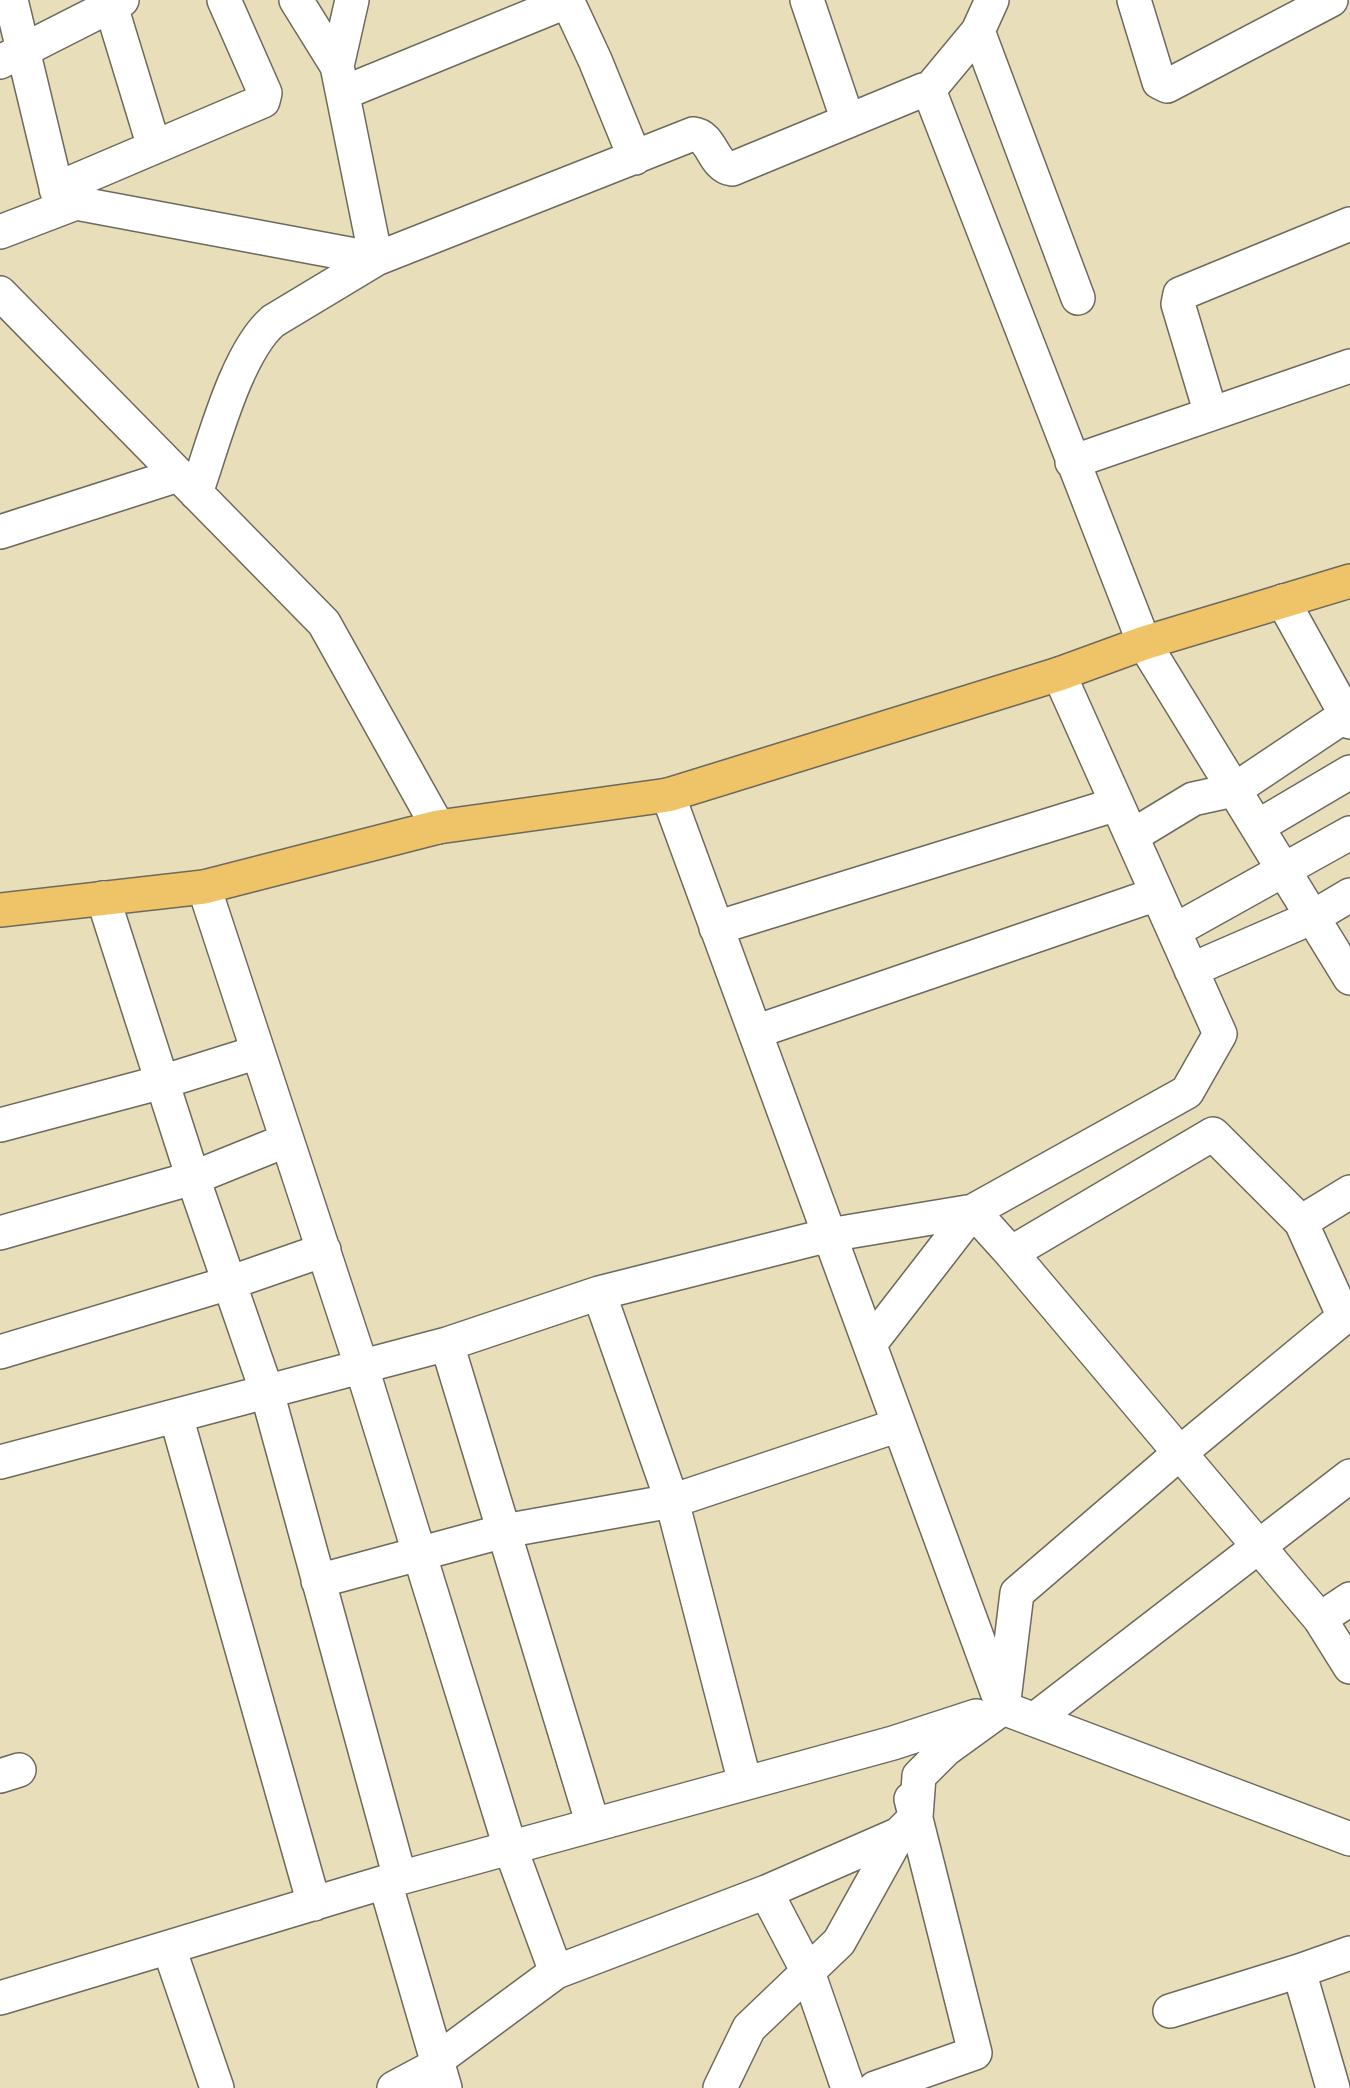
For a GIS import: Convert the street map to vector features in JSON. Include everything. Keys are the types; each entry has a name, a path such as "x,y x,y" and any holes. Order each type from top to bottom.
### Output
{"main road":[{"path":"0,910 204,887 438,827 668,795 1059,674 1144,643 1350,581"}],"street":[{"path":"11,0 11,56 59,199 71,204 376,259"},
{"path":"0,232 154,147 266,97 224,0"},
{"path":"296,0 340,80 376,259"},
{"path":"340,80 352,0"},
{"path":"340,80 567,0 595,60 635,158"},
{"path":"807,0 848,121"},
{"path":"187,484 240,368 260,332 273,321 376,259 697,134 704,138 721,165 736,168 929,90 978,30 992,0"},
{"path":"1134,0 1159,82 1167,86 1331,0"},
{"path":"11,56 116,3 154,147"},
{"path":"978,30 1078,298"},
{"path":"929,90 1144,643 1350,978"},
{"path":"1211,414 1178,304 1179,294 1350,224"},
{"path":"0,293 324,623 438,827"},
{"path":"1072,462 1350,366"},
{"path":"0,532 187,484"},
{"path":"1132,836 1193,799 1234,790 1349,715 1283,601"},
{"path":"0,1462 447,1344 599,1293 830,1235 973,1211 1187,1092 1220,1034 1059,674"},
{"path":"1257,827 1350,772"},
{"path":"668,795 1003,1708"},
{"path":"716,928 1117,804"},
{"path":"1174,931 1350,833"},
{"path":"204,887 361,1365 510,1847 556,1971"},
{"path":"755,1032 1157,894"},
{"path":"1191,970 1312,917 1350,895"},
{"path":"103,898 193,1178 267,1392 318,1581 441,2076"},
{"path":"0,1125 162,1082 258,1052"},
{"path":"720,2088 749,2028 838,1942 908,1825 919,1776 945,1750 1003,1708 1017,1593 1180,1452 1347,1315 1301,1222 1213,1134 1011,1253"},
{"path":"0,1233 193,1178 287,1140"},
{"path":"1301,1222 1350,1192"},
{"path":"973,1211 1320,1619 1350,1667"},
{"path":"870,1344 973,1211"},
{"path":"0,1352 229,1282 324,1250"},
{"path":"599,1293 672,1501 745,1783"},
{"path":"447,1344 593,1825"},
{"path":"176,1416 314,1904"},
{"path":"318,1581 504,1531 672,1501 899,1425"},
{"path":"1035,1719 1350,1476"},
{"path":"1320,1619 1350,1599"},
{"path":"0,1998 393,1880 893,1743 1003,1708 1350,1839"},
{"path":"875,2088 975,2053 908,1825 893,1743"},
{"path":"441,2076 441,2056 556,1971 766,1892 908,1825"},
{"path":"766,1892 808,1972 848,2088"},
{"path":"169,1948 218,2088"},
{"path":"1170,2011 1350,1953"},
{"path":"1299,1971 1333,2088"},
{"path":"394,2088 441,2076"}]}
